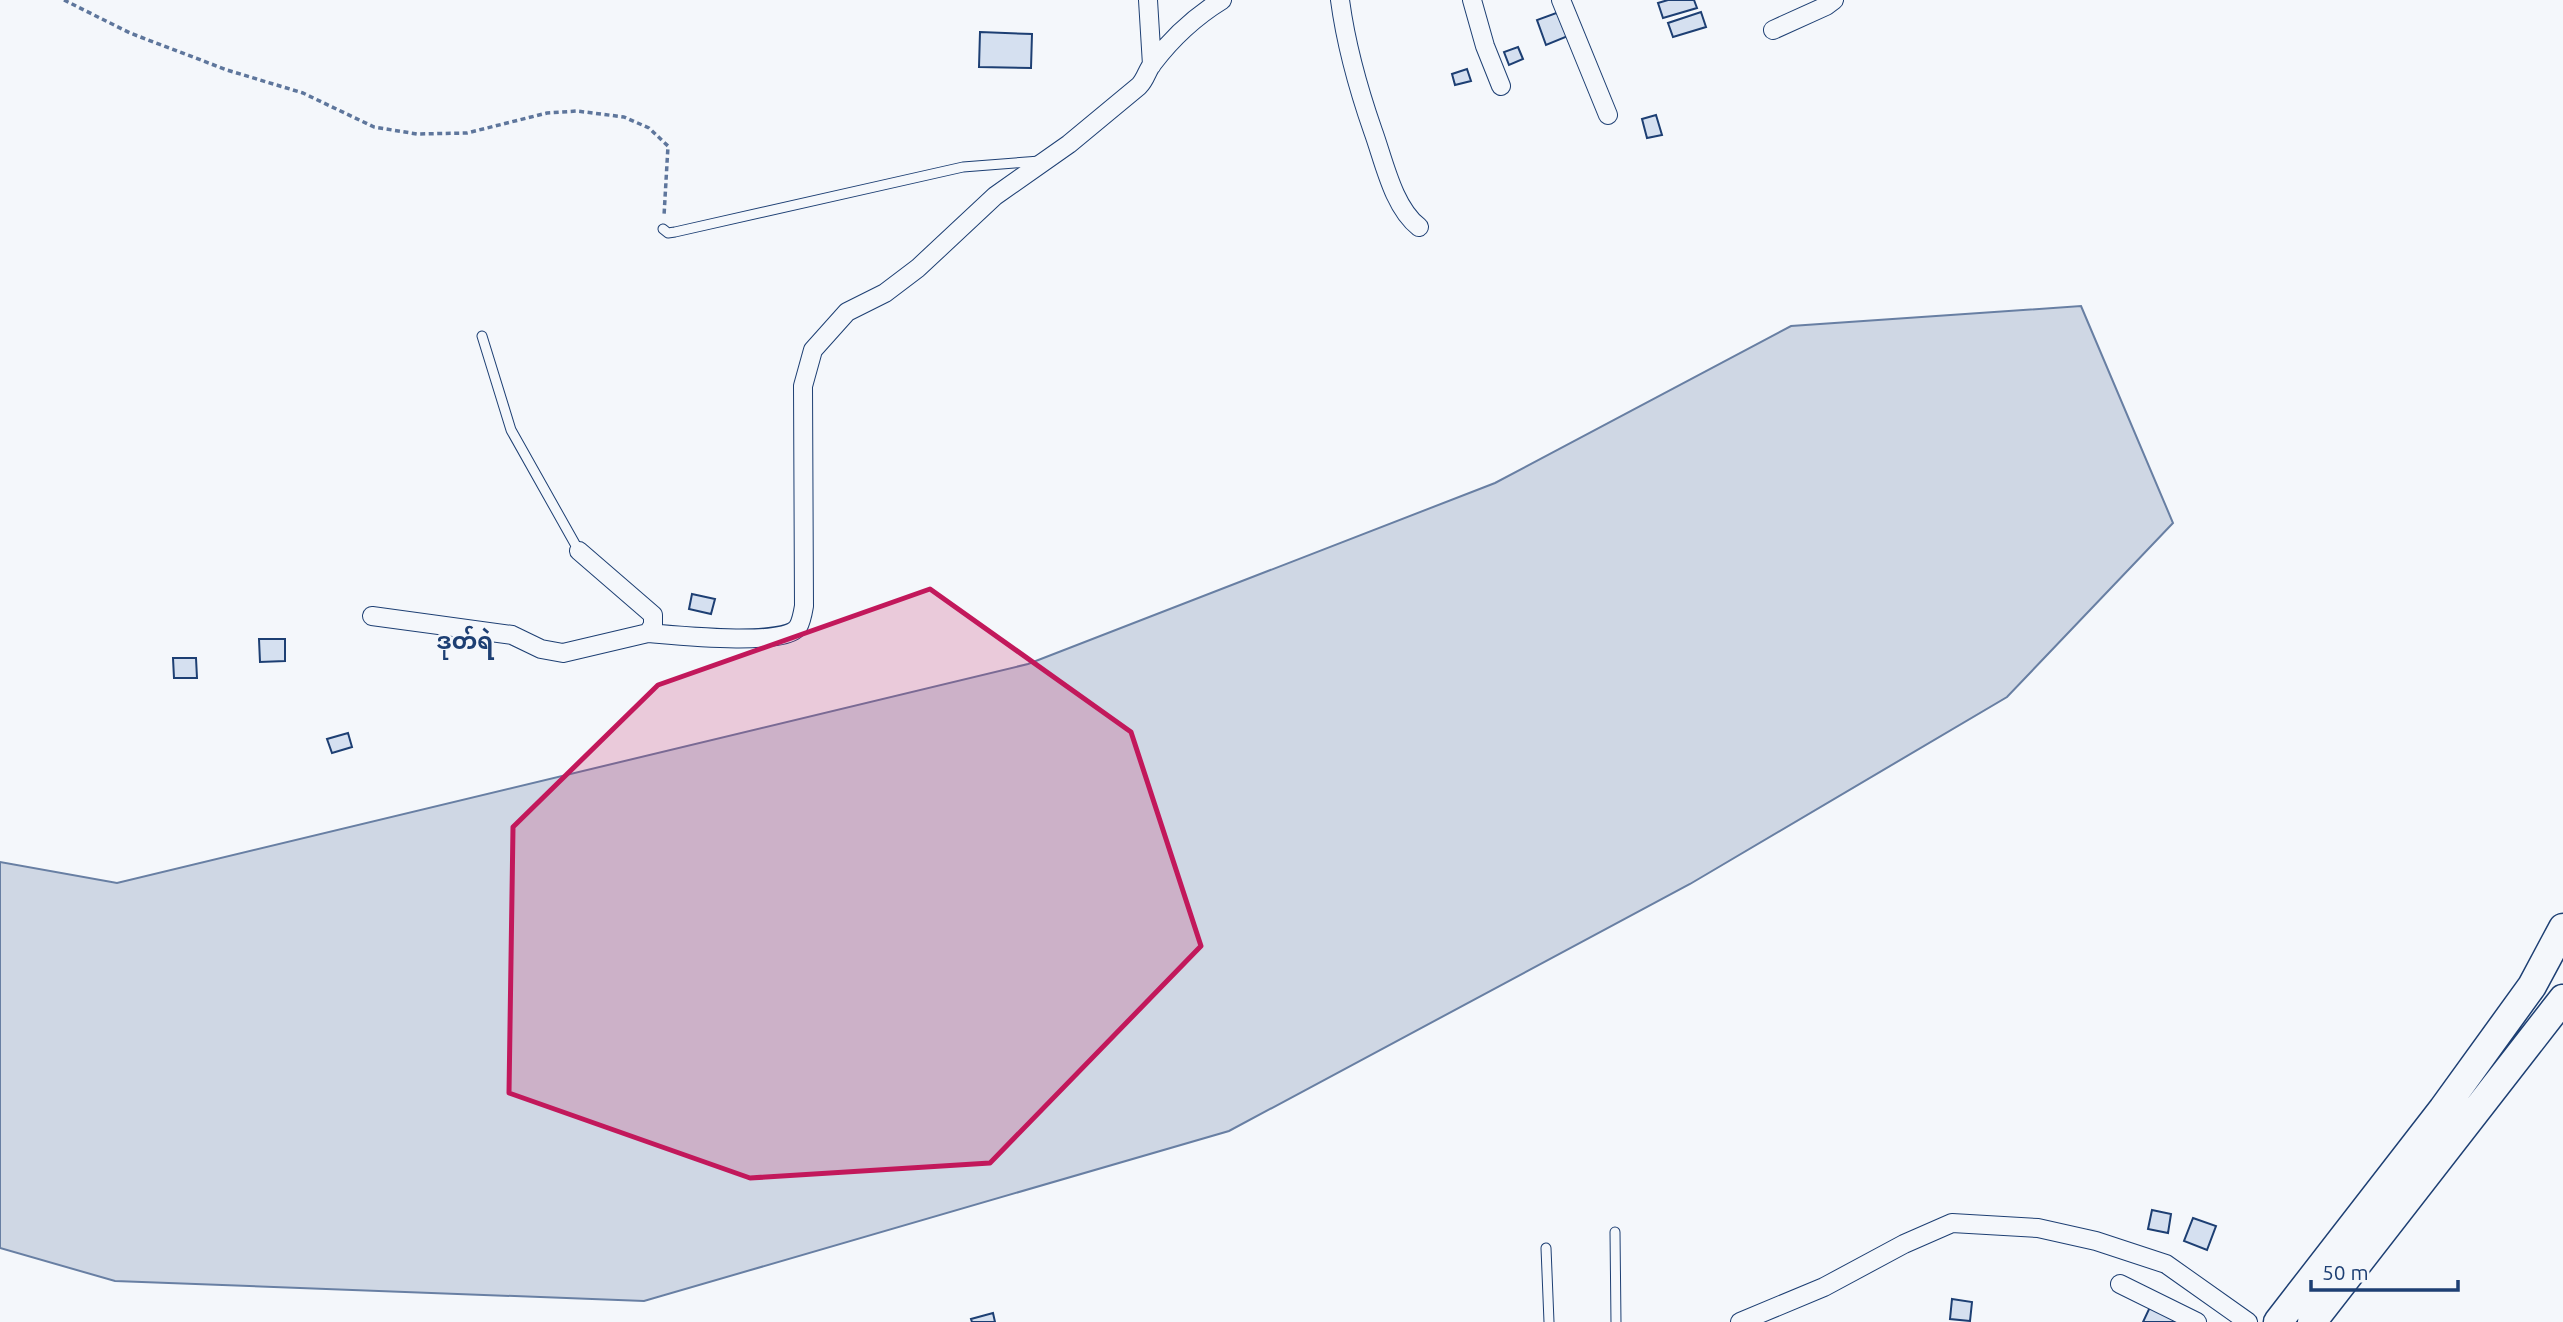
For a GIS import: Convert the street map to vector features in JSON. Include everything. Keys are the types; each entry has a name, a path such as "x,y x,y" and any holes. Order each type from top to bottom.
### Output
{"main road":[{"path":"2278,1322 2532,986 2563,928"},
{"path":"2312,1322 2563,999"}],"street":[{"path":"1148,0 1152,65"},
{"path":"372,616 512,635 541,649 563,653 648,633 745,639 788,634 798,627 804,606 803,386 813,350 847,312 885,293 918,268 995,196 1045,161 1139,86 1152,65 1199,14 1222,0"},
{"path":"1340,0 1344,33 1356,80 1386,174 1411,221 1419,227"},
{"path":"1472,0 1485,46 1502,86"},
{"path":"1561,0 1608,116"},
{"path":"1773,30 1834,0"},
{"path":"579,551 653,615 653,625 648,633"},
{"path":"1740,1322 1824,1287 1904,1244 1952,1223 2038,1228 2096,1241 2166,1264 2248,1322"},
{"path":"2120,1284 2197,1322"}],"lane":[{"path":"663,229 668,233 675,232 963,167 1045,161"},
{"path":"482,336 511,430 579,551"},
{"path":"1615,1232 1616,1322"},
{"path":"1546,1248 1549,1322"}],"path":[{"path":"64,0 131,33 227,71 303,93 374,127 417,134 467,133 547,113 578,111 624,117 649,128 668,146 663,229"}],"highlighted area":[{"path":"930,589 1131,732 1201,946 990,1163 750,1178 509,1093 513,827 658,685"}],"shaded area":[{"path":"2081,306 2173,523 2007,697 1690,884 1229,1131 644,1301 115,1281 0,1248 0,862 117,883 1028,664 1495,483 1791,326"}],"building":[{"path":"1668,0 1694,0 1697,8 1663,18 1658,3"},
{"path":"1559,12 1568,36 1546,45 1537,20"},
{"path":"1701,12 1706,27 1673,37 1668,23"},
{"path":"980,32 1032,34 1031,68 979,67"},
{"path":"1518,47 1523,59 1509,65 1504,52"},
{"path":"1467,69 1471,81 1455,85 1452,74"},
{"path":"1656,115 1662,135 1647,138 1642,119"},
{"path":"692,594 715,599 711,614 689,609"},
{"path":"259,639 285,639 285,661 260,662"},
{"path":"173,658 196,658 197,678 174,678"},
{"path":"348,733 352,747 332,753 327,739"},
{"path":"2152,1210 2171,1214 2168,1233 2148,1229"},
{"path":"2193,1218 2216,1226 2207,1250 2184,1241"},
{"path":"1952,1299 1972,1302 1970,1321 1950,1319"},
{"path":"2150,1307 2183,1322 2143,1322"},
{"path":"993,1313 995,1322 972,1322 971,1319"}],"district":[{"name":"ဒုတ်ရဲ","path":"465,641"}]}
